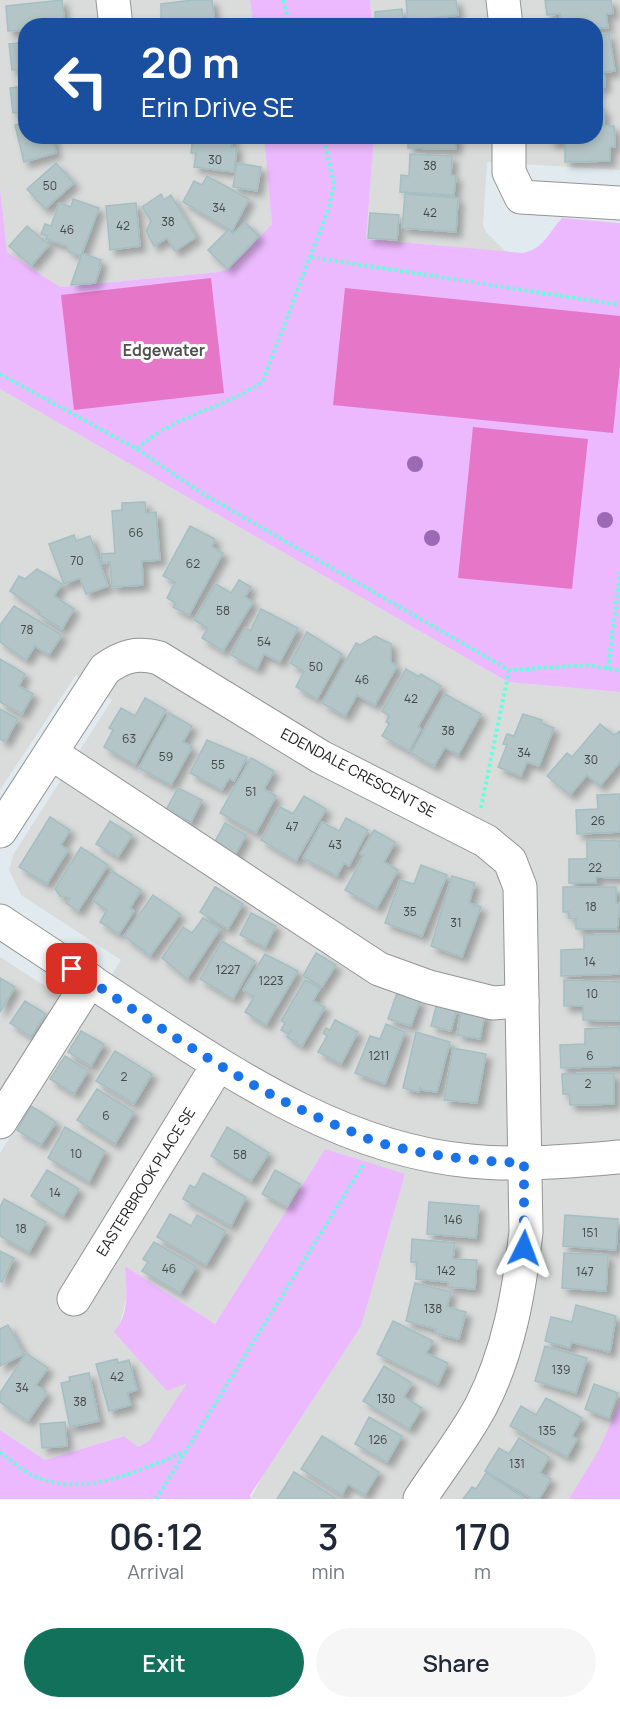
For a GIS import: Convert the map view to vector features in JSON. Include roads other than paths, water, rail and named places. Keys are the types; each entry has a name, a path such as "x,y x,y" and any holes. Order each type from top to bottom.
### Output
{"street":[{"path":"113,0 115,18"},
{"path":"503,0 505,18"},
{"path":"509,144 509,172 520,210 620,203"},
{"name":"EDENDALE CRESCENT SE","path":"0,831 105,669 127,656 143,654 159,658 321,756 475,835 498,849 516,872 520,887 526,1233 514,1315 481,1406 420,1499"},
{"path":"51,753 379,969 429,987 493,1003 522,1001"},
{"path":"0,921 218,1065 300,1110 378,1142 469,1161 524,1163 620,1157"},
{"path":"0,1122 90,980"},
{"name":"EASTERBROOK PLACE SE","path":"74,1299 218,1065"}],"district":[{"name":"Edgewater","path":"164,350"}]}
